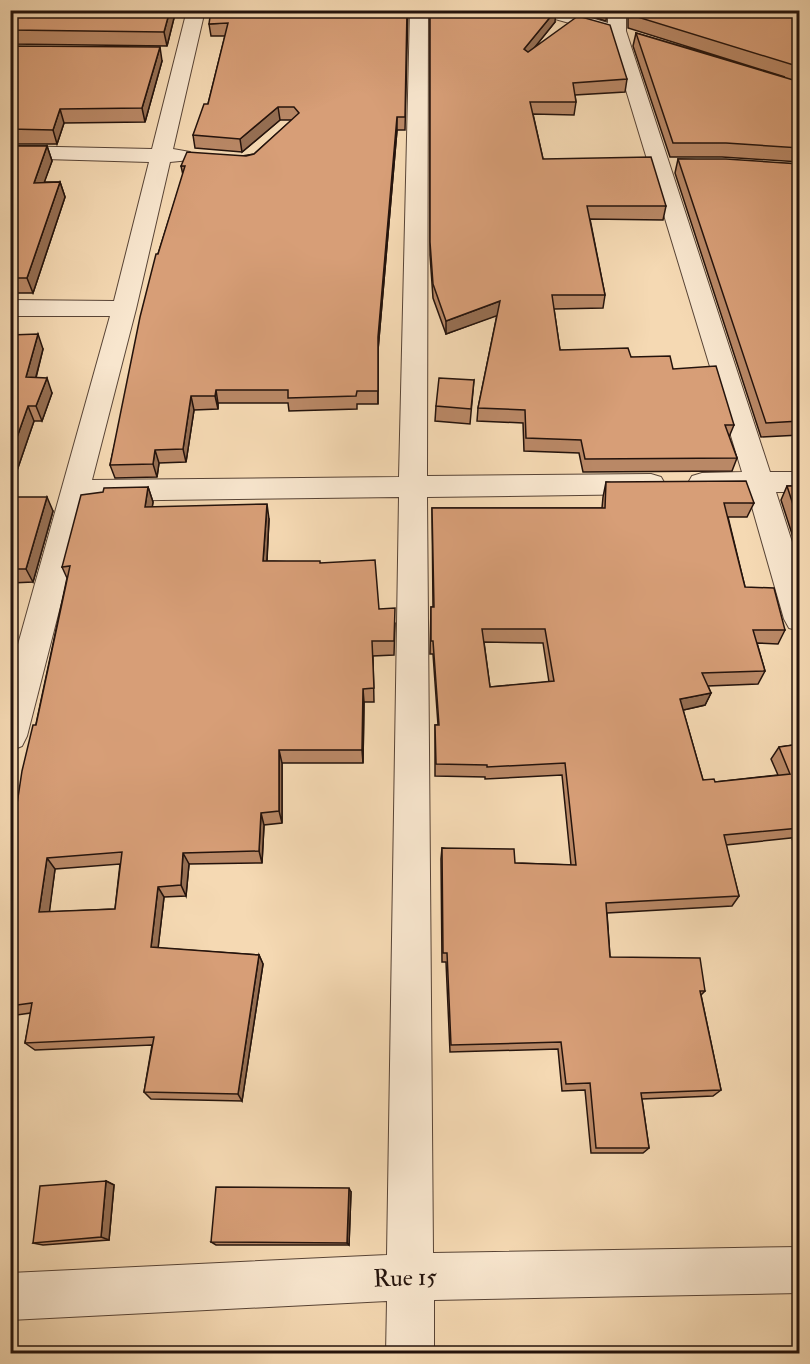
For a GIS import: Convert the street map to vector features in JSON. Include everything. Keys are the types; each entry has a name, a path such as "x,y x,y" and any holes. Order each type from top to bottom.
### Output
{"street":[{"path":"10,736 124,309 162,154 176,53 196,10"},
{"path":"410,1353 413,488 419,10"},
{"path":"543,10 624,27 670,165 800,619"},
{"path":"10,152 162,154 205,158"},
{"path":"10,308 124,309"},
{"path":"74,491 800,482"},
{"name":"Rue 15","path":"10,1296 409,1277 800,1270"}],"building":[{"path":"10,10 170,10 164,32 10,30"},
{"path":"211,10 407,10 405,117 397,117 378,337 378,391 357,391 356,396 288,398 288,390 216,390 215,396 191,396 183,449 155,450 153,464 110,465 140,317 156,254 158,254 185,166 181,166 187,152 246,156 254,154 299,113 294,107 278,107 240,139 193,135 204,104 208,104 228,23 209,24"},
{"path":"430,10 556,10 524,49 528,52 578,16 610,25 627,79 573,83 576,102 530,102 543,159 651,157 666,206 587,206 605,295 552,295 560,350 628,348 631,357 670,356 673,369 716,366 734,425 725,425 737,458 585,459 581,440 526,438 525,410 478,408 500,301 446,321 433,284 430,242"},
{"path":"631,10 800,10 800,67 631,15"},
{"path":"636,33 800,82 800,148 726,143 673,143"},
{"path":"10,46 160,47 142,108 60,109 53,130 10,129"},
{"path":"10,146 47,146 34,183 60,182 27,278 10,278"},
{"path":"678,159 726,159 800,164 800,351 794,351 800,363 800,421 766,423"},
{"path":"38,334 26,377 47,378 36,406 28,406 10,457 10,335"},
{"path":"439,378 474,380 471,409 436,406"},
{"path":"746,481 754,503 724,503 745,587 774,588 785,630 753,630 765,671 702,673 711,693 680,699 703,780 714,779 715,782 790,774 779,747 800,744 800,828 724,835 739,896 606,903 610,957 700,958 705,991 700,991 721,1090 641,1093 649,1148 596,1148 590,1083 566,1084 561,1042 451,1045 447,953 443,953 442,848 514,849 515,863 576,865 565,763 487,767 487,765 436,764 435,725 439,725 433,641 431,641 431,607 434,607 432,508 605,508 606,482","holes":["482,629 545,629 554,681 490,687"]},
{"path":"787,486 800,486 800,523 799,523"},
{"path":"148,487 145,507 267,504 263,561 320,561 320,563 375,560 379,609 395,608 394,641 372,641 374,688 363,689 362,750 279,750 279,811 261,813 259,851 183,853 181,885 158,887 151,947 259,955 238,1094 144,1092 154,1037 25,1043 32,1003 10,1006 10,837 12,837 22,771 33,725 36,725 70,566 62,567 81,495 103,492 104,488","holes":["122,852 115,909 39,912 47,858"]},
{"path":"10,497 47,497 26,569 10,569"},
{"path":"106,1181 101,1237 33,1243 40,1186"},
{"path":"216,1187 349,1188 347,1243 211,1242"}]}
